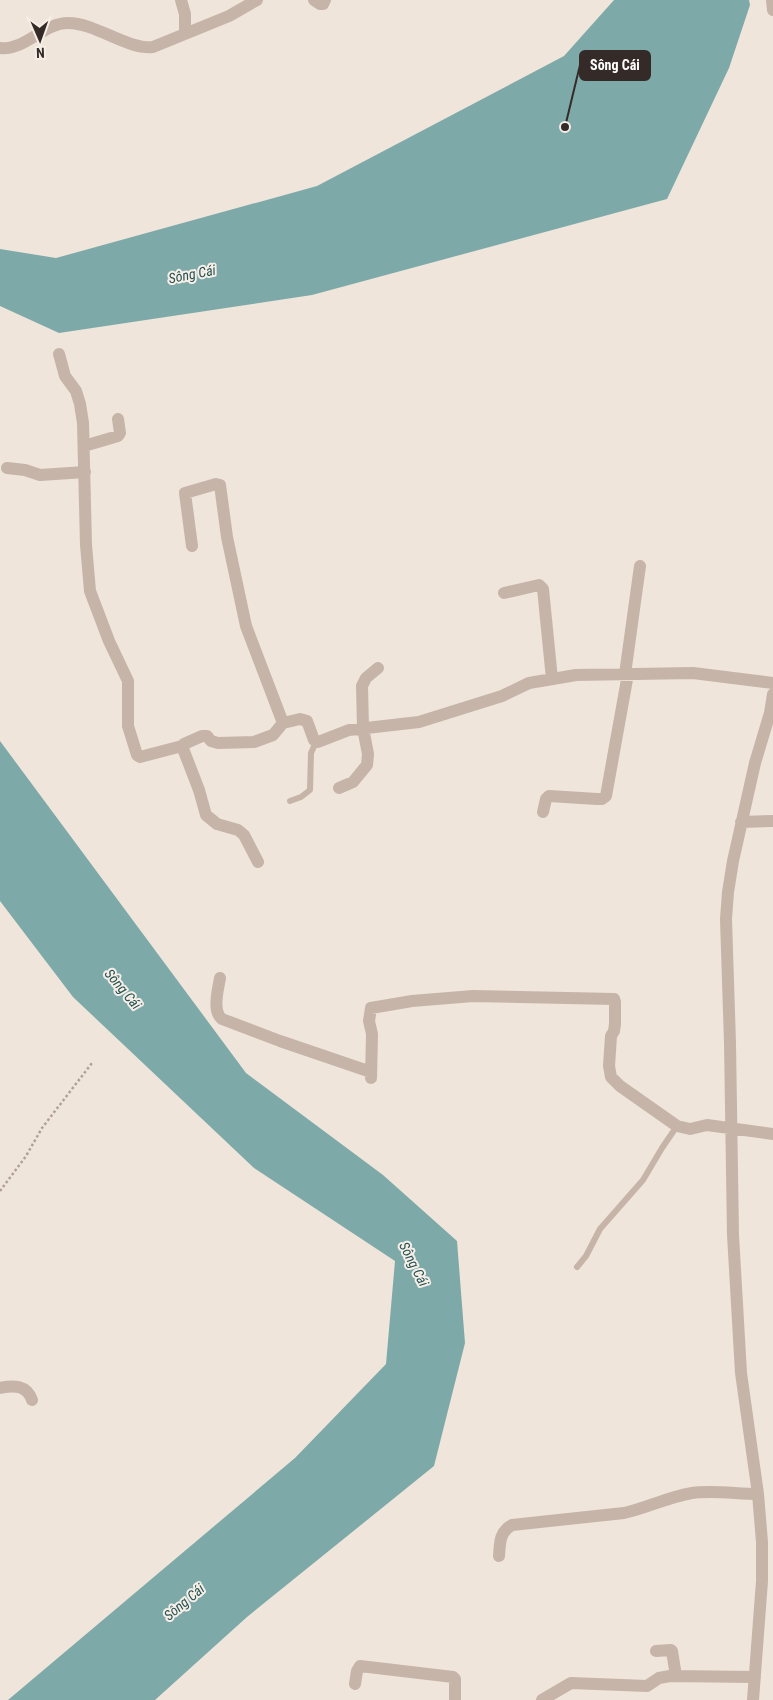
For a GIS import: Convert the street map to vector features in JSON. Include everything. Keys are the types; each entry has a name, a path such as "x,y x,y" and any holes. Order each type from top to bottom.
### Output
{"street":[{"path":"181,0 185,14 185,34"},
{"path":"0,48 8,49 57,24 66,23 81,25 107,33 145,48 153,47 229,16 257,0"},
{"path":"314,0 323,4 326,0"},
{"path":"772,0 773,10"},
{"path":"59,354 64,376 76,390 80,404 84,446 86,545 90,591 128,681 128,726 137,755 144,758 182,746 202,736 207,736 211,740 225,744 263,740 273,735 283,723 304,719 307,721 316,742 349,730 419,722 502,696 529,683 576,675 693,673 773,683"},
{"path":"84,446 114,439 118,436 120,433 118,419"},
{"path":"7,468 25,470 40,475 85,472"},
{"path":"192,546 185,493 216,484 220,485 227,537 246,626 283,723"},
{"path":"543,812 546,799 549,796 602,799 606,796 626,674 640,566"},
{"path":"504,593 539,585 543,589 552,679"},
{"path":"339,788 353,782 367,765 368,754 363,728 362,686 366,678 378,668"},
{"path":"753,1700 767,1528 758,1494 740,1360 733,1235 727,906 733,861 755,763 770,713 773,694"},
{"path":"182,746 200,790 206,815 217,824 238,830 244,834 258,862"},
{"path":"742,822 773,821"},
{"path":"220,978 217,1006 218,1014 222,1020 371,1075 372,1034 369,1021 371,1008 412,1001 473,996 614,999 616,1016 614,1031 610,1036 609,1066 611,1077 620,1086 677,1126 690,1129 707,1125 731,1127 773,1134"},
{"path":"0,1388 13,1386 23,1388 27,1390 32,1400"},
{"path":"499,1556 500,1539 507,1528 512,1526 624,1514 692,1493 758,1494"},
{"path":"656,1650 672,1651 676,1676"},
{"path":"355,1684 357,1671 360,1666 453,1677 455,1679 455,1700"},
{"path":"542,1700 571,1683 647,1686 659,1678 676,1676 755,1677"}],"lane":[{"path":"290,801 301,797 310,790 311,753 316,742"},
{"path":"577,1267 586,1256 600,1229 643,1180 677,1126"}],"path":[{"path":"0,1191 26,1156 42,1128 92,1063"}],"water":[{"name":"Sông Cái","path":"614,0 749,0 750,5 729,68 667,199 312,295 59,333 0,306 0,249 56,258 317,186 564,56"},
{"name":"Sông Cái","path":"0,741 246,1073 383,1175 457,1241 465,1343 434,1466 247,1617 155,1700 8,1700 295,1458 386,1364 395,1261 254,1168 73,997 0,901"}],"place":[{"name":"Sông Cái","path":"565,127"}]}
